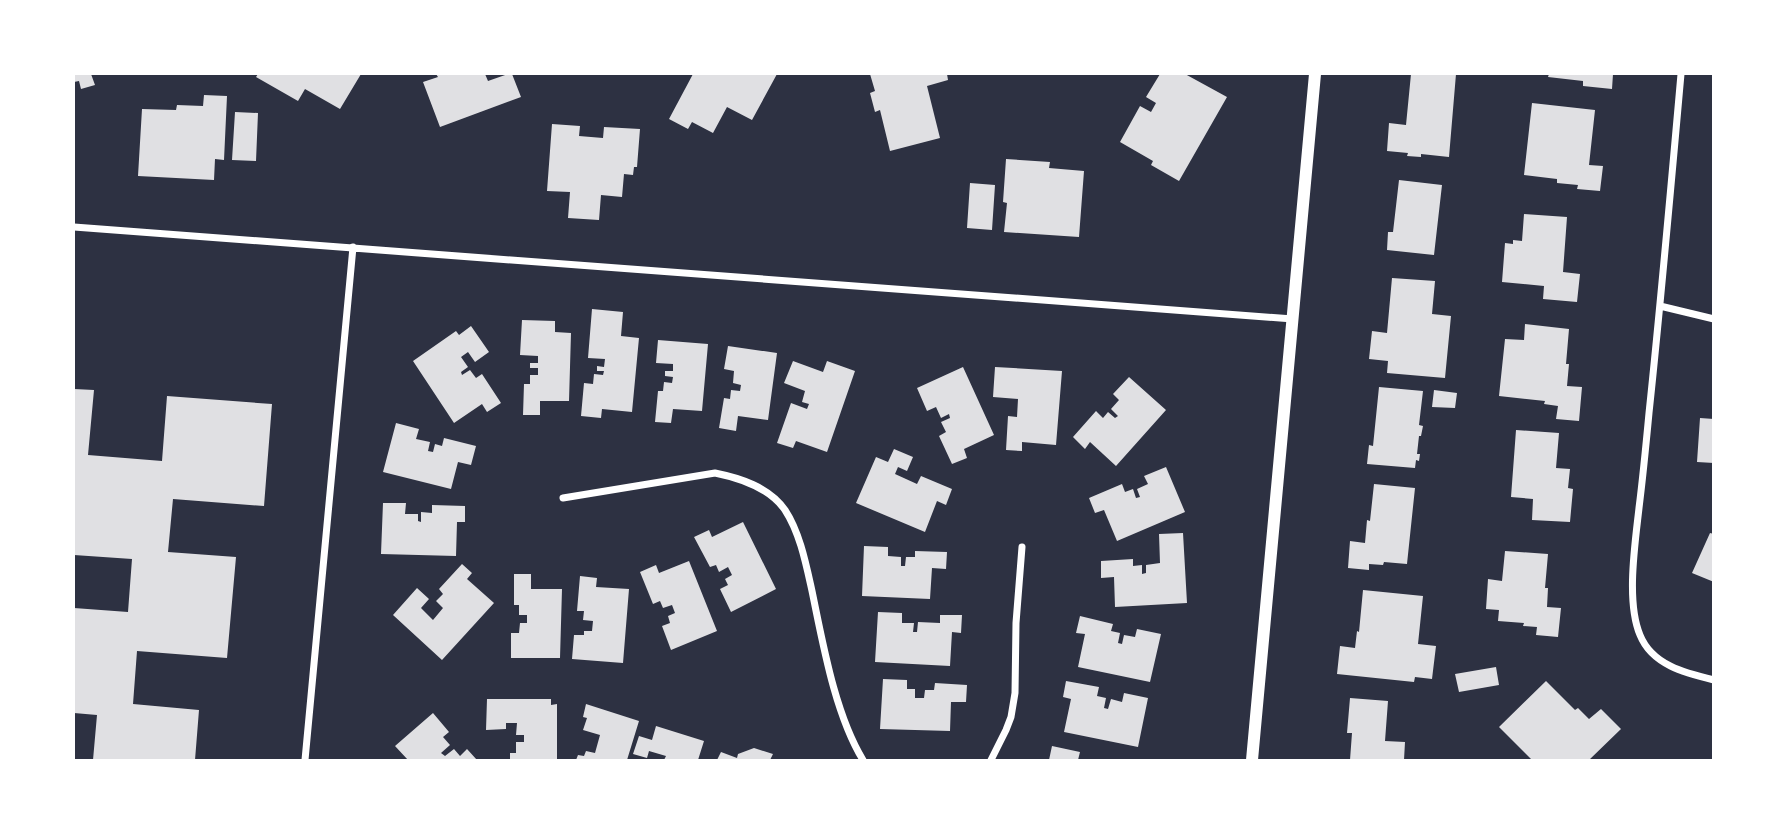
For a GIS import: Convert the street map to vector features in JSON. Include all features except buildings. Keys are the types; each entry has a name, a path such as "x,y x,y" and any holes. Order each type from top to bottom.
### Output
{"street":[{"path":"1252,761 1315,74"},
{"path":"1681,74 1633,569 1634,614 1639,633 1652,655 1681,671 1713,680"},
{"path":"74,226 1293,319"},
{"path":"305,761 353,247"},
{"path":"1660,306 1713,318"},
{"path":"563,498 715,473 755,485 775,499 784,509 795,531 806,564 834,685 850,733 863,761"},
{"path":"991,761 1011,717 1015,692 1016,623 1022,547"}]}
